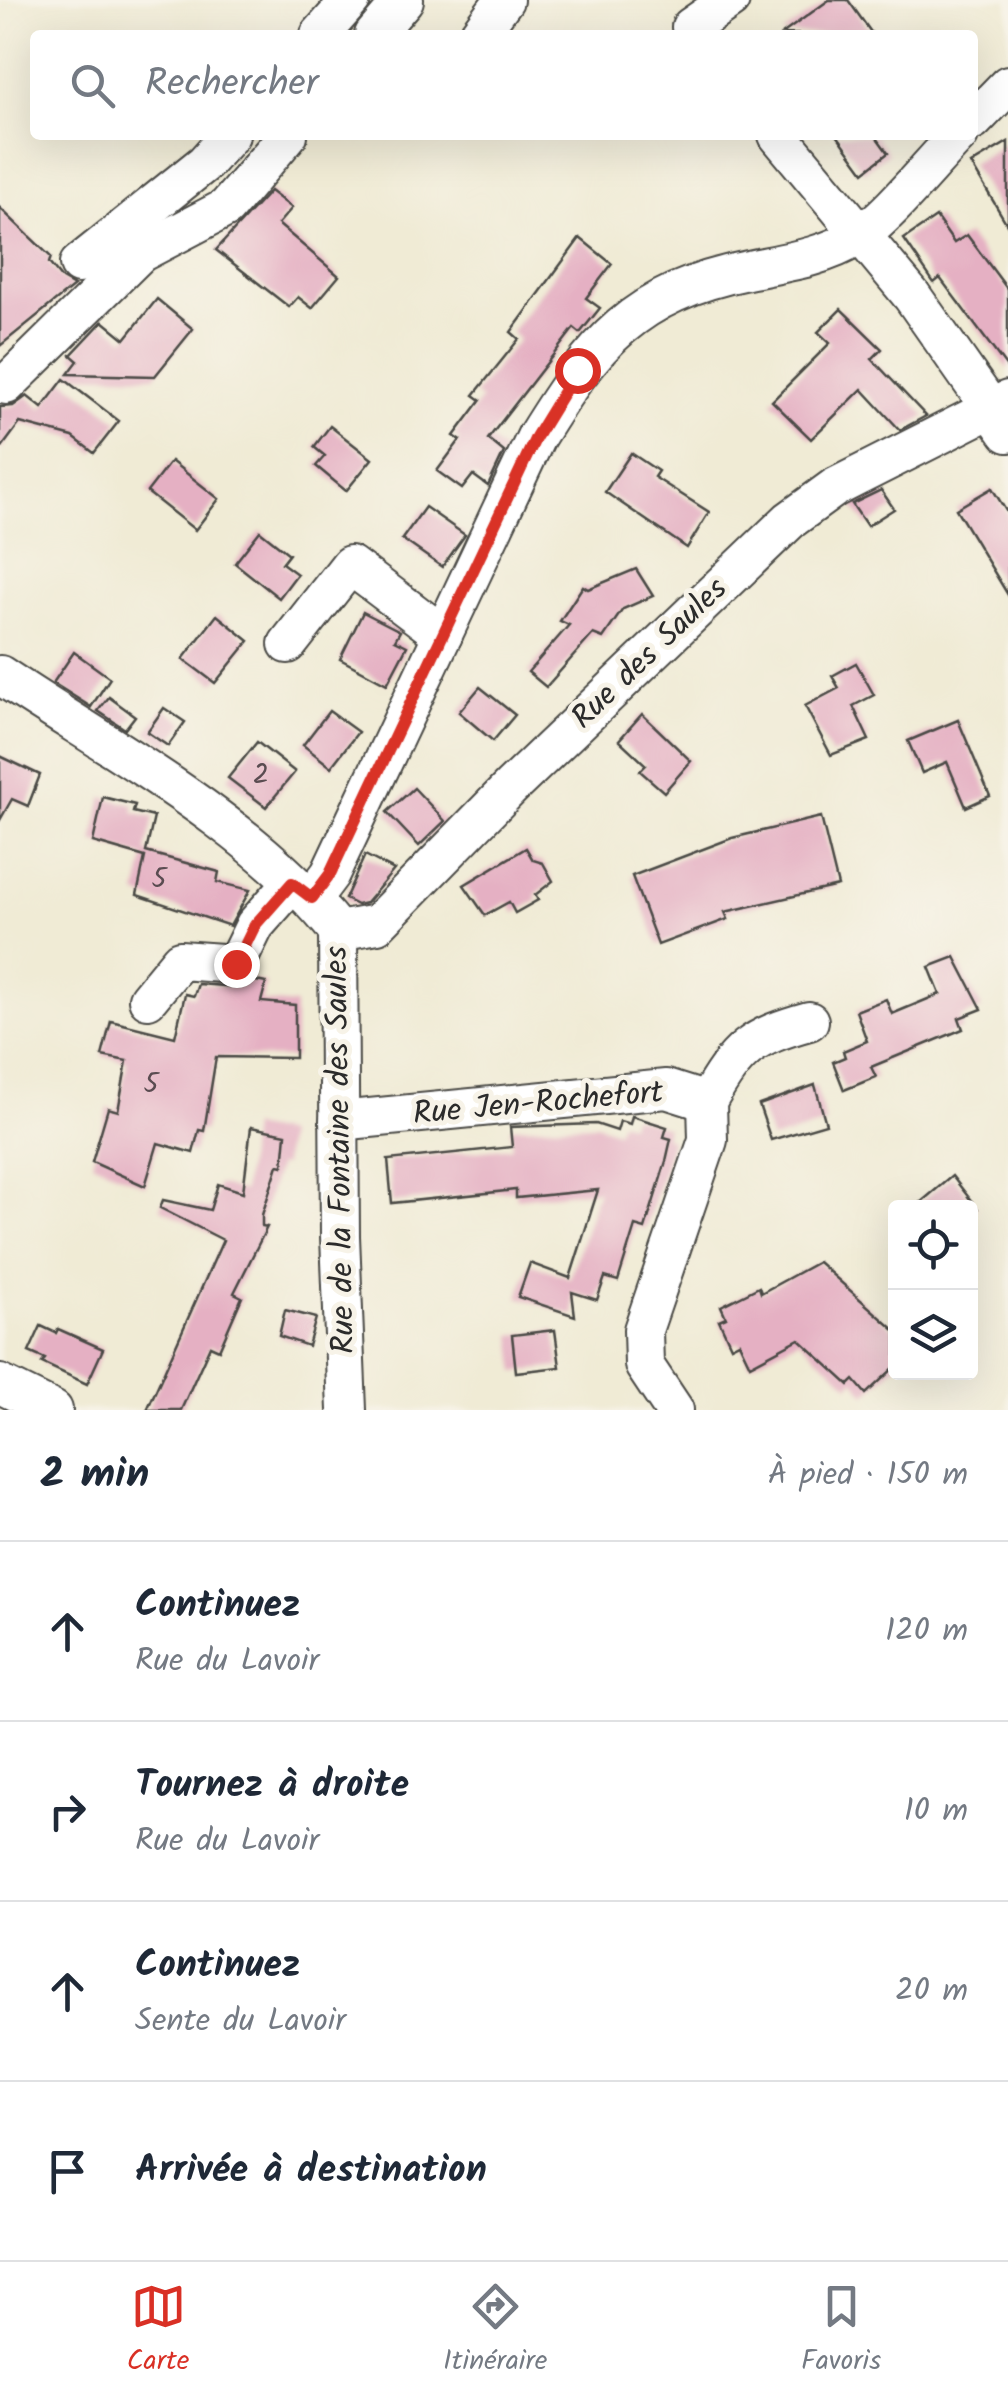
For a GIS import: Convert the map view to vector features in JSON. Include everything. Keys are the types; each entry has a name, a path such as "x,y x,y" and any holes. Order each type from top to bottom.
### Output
{"street":[{"path":"325,30 352,0"},
{"path":"378,30 404,0"},
{"path":"482,30 504,0"},
{"path":"685,21 730,0"},
{"path":"978,116 1008,86"},
{"path":"79,264 205,163 226,140"},
{"path":"6,385 140,254 226,208 284,140"},
{"path":"782,140 912,296 1002,414"},
{"path":"148,998 180,960 236,964 255,925 330,874 536,437 577,370 621,323 674,290 745,270 812,258 859,236 954,140"},
{"name":"Rue des Saules","path":"338,931 377,924 511,786 790,520 834,488 1002,414"},
{"path":"288,644 350,565 443,635"},
{"name":"Rue de la Fontaine des Saules","path":"0,674 210,815 302,891 338,931 347,1410"},
{"path":"707,1102 725,1070 763,1034 809,1022"},
{"name":"Rue Jen-Rochefort","path":"339,1121 666,1089 707,1102 708,1140 643,1330 644,1365 674,1410"},
{"path":"0,1384 53,1410"}],"building":[{"path":"829,0 848,0 869,30 788,30"},
{"path":"841,140 879,140 888,153 864,172"},
{"path":"1008,142 1008,226 971,164"},
{"path":"270,191 292,208 278,224 339,276 312,308 298,297 289,307 216,250"},
{"path":"0,208 51,257 49,263 62,279 74,286 0,346"},
{"path":"936,217 954,243 967,235 1008,290 1008,369 940,278 934,283 904,239"},
{"path":"580,238 612,264 586,298 600,308 580,333 574,328 488,439 504,452 488,486 473,475 462,489 437,471 460,440 454,436 481,400 474,395 519,339 511,332"},
{"path":"157,299 193,329 155,376 68,374 78,361 71,355 103,321 125,339"},
{"path":"841,309 882,349 872,359 926,416 900,430 862,389 811,439 772,401 830,343 818,332"},
{"path":"64,379 119,421 94,453 73,437 20,423 0,450 0,407 13,406 27,396 42,408"},
{"path":"330,426 372,459 346,491 316,466 325,456 314,447"},
{"path":"631,453 658,471 654,477 709,512 687,548 605,492"},
{"path":"171,461 219,499 195,530 147,492"},
{"path":"992,488 1008,514 1008,595 956,509"},
{"path":"881,490 894,509 867,526 852,504"},
{"path":"425,507 465,535 442,567 402,539"},
{"path":"260,531 289,554 282,563 297,574 279,598 235,563"},
{"path":"636,569 653,596 623,609 603,638 593,634 546,687 528,672 569,625 560,621 583,586 588,589"},
{"path":"363,612 400,631 395,640 407,646 387,684 340,659"},
{"path":"217,615 249,641 215,683 183,659"},
{"path":"74,652 110,678 91,707 53,683"},
{"path":"856,663 874,695 853,706 869,740 831,755 805,706 839,688 832,676"},
{"path":"480,687 515,715 493,741 459,712"},
{"path":"109,697 135,716 125,729 98,711"},
{"path":"164,708 185,722 168,746 147,732"},
{"path":"329,711 358,732 331,767 303,745"},
{"path":"642,714 691,761 664,792 640,771 646,765 619,740"},
{"path":"958,720 990,796 966,807 947,762 922,773 908,741"},
{"path":"257,742 295,772 266,807 228,778"},
{"path":"0,756 40,775 28,806 12,799 0,820"},
{"path":"414,788 445,821 419,846 387,812"},
{"path":"103,797 135,805 133,812 154,817 146,852 219,872 217,882 250,890 230,926 137,895 145,857 93,842"},
{"path":"821,817 838,886 725,912 728,919 658,945 632,876 732,838"},
{"path":"526,848 533,860 543,863 553,881 535,895 538,900 515,913 509,902 485,915 464,885"},
{"path":"365,855 394,870 366,903 357,905 345,899"},
{"path":"955,957 982,1009 959,1018 963,1029 871,1067 876,1077 844,1090 833,1062 845,1057 843,1051 867,1041 856,1011 886,999 892,1014 940,994 929,967"},
{"path":"251,980 266,983 261,1002 295,1005 295,1058 216,1057 204,1131 199,1130 193,1153 158,1143 145,1186 92,1162 108,1108 118,1111 127,1061 102,1056 111,1021 175,1037 185,994 194,996 198,984 237,987"},
{"path":"815,1085 826,1124 771,1140 759,1105"},
{"path":"632,1116 667,1127 664,1137 671,1139 666,1161 645,1229 635,1226 618,1281 605,1277 597,1300 572,1292 575,1316 518,1297 530,1263 570,1278 598,1190 516,1198 516,1190 392,1203 388,1160 512,1147 510,1127 596,1124 617,1131 620,1121 630,1124"},
{"path":"251,1127 286,1134 283,1166 278,1165 262,1215 262,1226 267,1227 234,1293 242,1297 219,1350 210,1346 181,1410 147,1410 223,1240 160,1208 163,1200 210,1210 218,1184 243,1192"},
{"path":"952,1176 971,1200 924,1200"},
{"path":"818,1262 888,1324 888,1373 866,1394 854,1380 849,1385 799,1339 750,1365 739,1342 731,1346 719,1320 726,1317 721,1306 759,1287 761,1293"},
{"path":"285,1310 316,1318 308,1346 279,1336"},
{"path":"41,1326 56,1333 58,1329 103,1349 87,1384 42,1363 45,1359 29,1352"},
{"path":"555,1330 560,1367 516,1372 512,1335"}],"route":[{"path":"236,964 255,925 292,883 312,898 330,874 536,437 577,370"}]}
